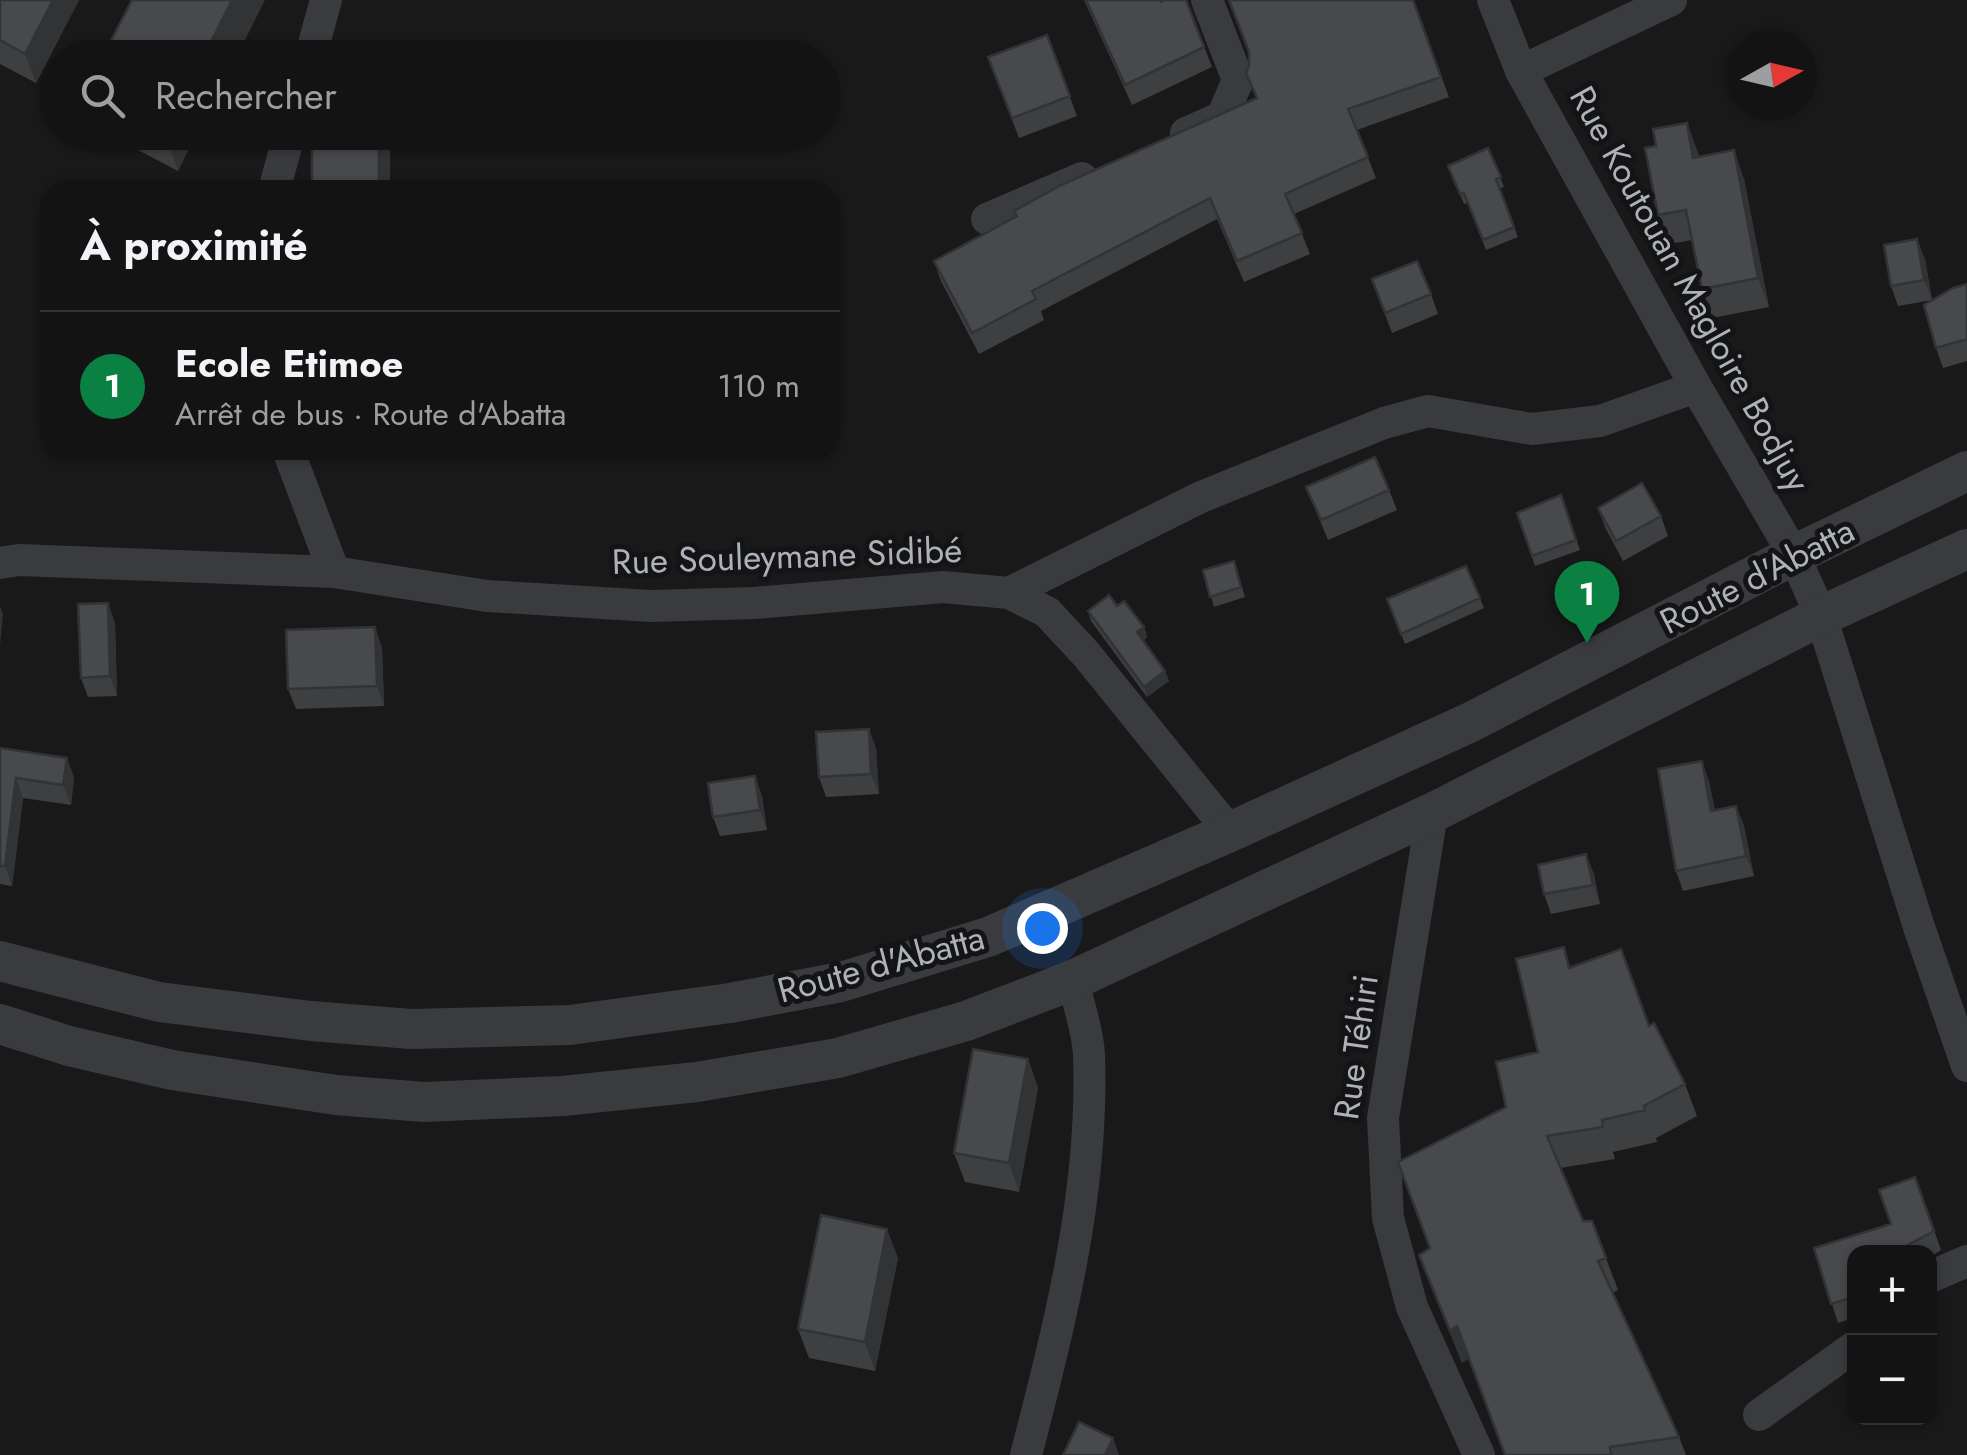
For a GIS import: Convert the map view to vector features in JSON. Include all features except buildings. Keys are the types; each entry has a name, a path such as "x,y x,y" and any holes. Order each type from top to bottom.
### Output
{"street":[{"path":"315,40 326,0"},
{"path":"1150,148 1222,117 1238,80 1207,0"},
{"name":"Rue Koutouan Magloire Bodjuy","path":"1493,0 1522,71 1696,387 1794,555 1821,616 1918,927 1967,1066"},
{"path":"1522,71 1671,0"},
{"path":"277,180 285,150"},
{"path":"988,219 1114,164"},
{"path":"1009,592 1201,497 1384,423 1428,412 1532,429 1600,421 1696,387"},
{"path":"292,460 334,572"},
{"name":"Route d'Abatta","path":"0,961 158,1002 411,1029 570,1025 730,1003 841,982 988,937 1230,832 1471,722 1794,555 1967,471"},
{"name":"Route d'Abatta","path":"0,1024 68,1046 172,1070 336,1095 424,1102 563,1096 697,1082 838,1058 966,1021 1073,980 1432,813 1821,616 1967,549"},
{"name":"Rue Souleymane Sidibé","path":"0,563 20,560 334,572 487,596 651,606 754,603 943,587 1009,592 1047,612 1086,654 1230,832"},
{"name":"Rue Téhiri","path":"1432,813 1383,1118 1388,1218 1412,1307 1478,1455"},
{"path":"1026,1455 1060,1321 1086,1169 1089,1051 1073,980"},
{"path":"1937,1274 1967,1262"},
{"path":"1759,1415 1847,1352"}],"place":[{"name":"Ecole Etimoe","path":"1587,643"}]}
